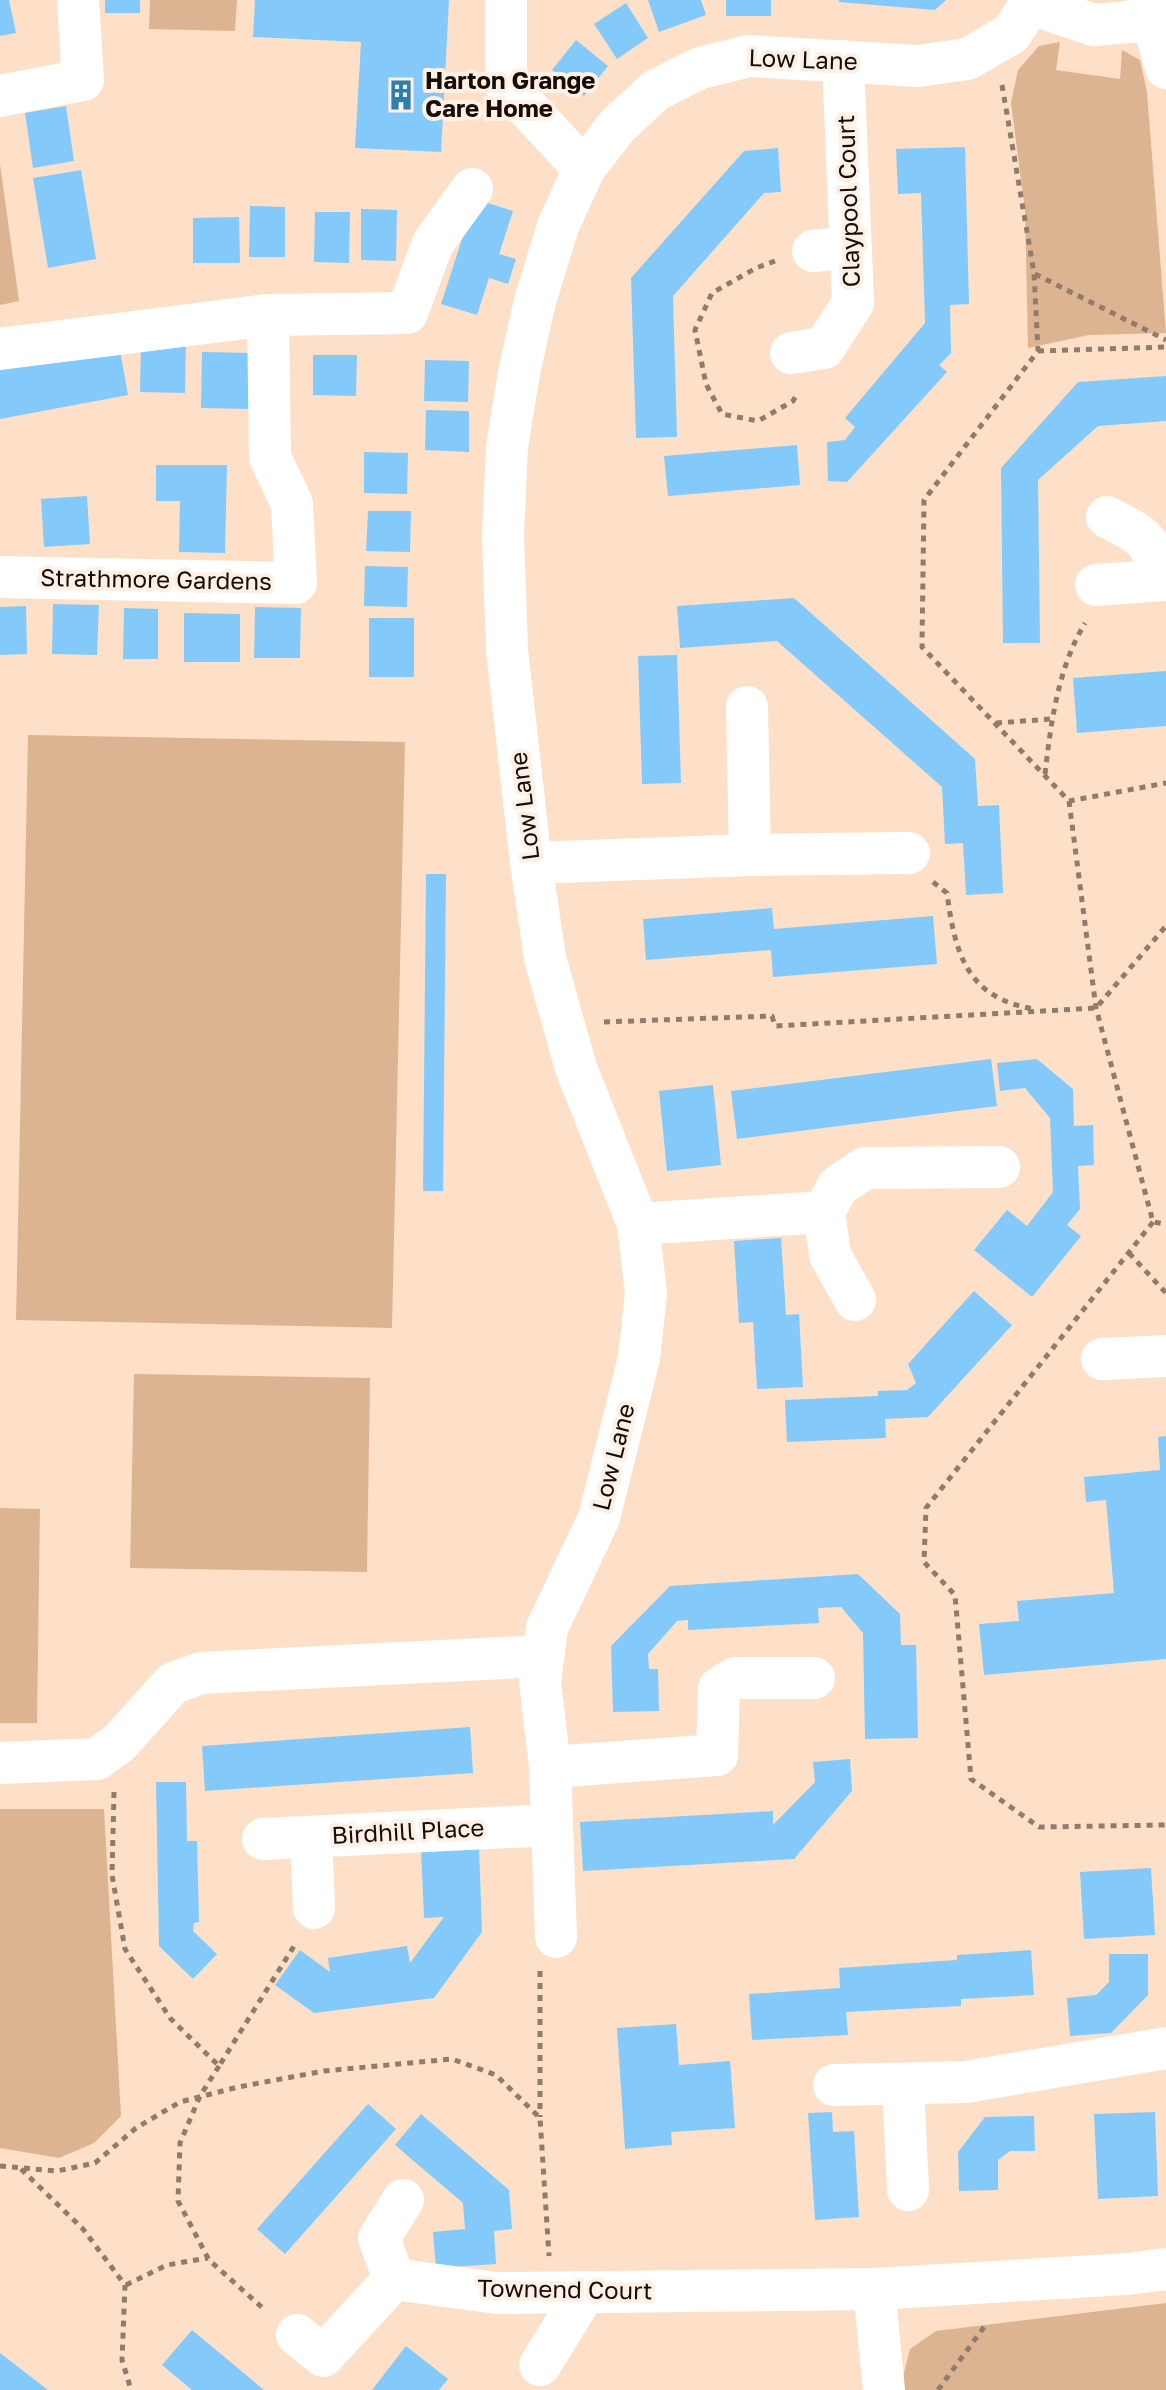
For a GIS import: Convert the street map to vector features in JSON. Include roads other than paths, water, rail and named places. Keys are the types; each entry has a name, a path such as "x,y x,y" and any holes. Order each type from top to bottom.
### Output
{"street":[{"path":"0,96 83,80 78,0"},
{"path":"509,2 506,85 584,169"},
{"path":"1032,2 1094,25 1150,10 1166,68"},
{"name":"Low Lane","path":"556,1937 550,1767 540,1682 543,1656 547,1628 599,1518 639,1358 646,1293 638,1224 576,1068 545,958 507,650 503,536 507,446 535,301 558,226 584,169 617,126 656,90 700,68 749,56 918,66 967,59 1011,34 1032,2"},
{"name":"Claypool Court","path":"791,353 824,348 853,303 832,249 843,61"},
{"path":"0,349 268,315 407,313 433,243 472,189"},
{"name":"Strathmore Gardens","path":"0,577 296,583 292,504 270,457 268,315"},
{"path":"1102,585 1164,580 1155,552 1139,533 1107,517"},
{"path":"747,707 750,855"},
{"path":"531,863 909,853"},
{"path":"855,1300 830,1255 824,1212 838,1186 865,1168 999,1167"},
{"path":"638,1224 824,1212"},
{"path":"1102,1359 1166,1356"},
{"path":"0,1763 97,1759 120,1742 173,1683 201,1673 543,1656"},
{"path":"550,1767 717,1755 719,1688 735,1678 814,1678"},
{"name":"Birdhill Place","path":"263,1839 552,1825"},
{"path":"311,1837 314,1908"},
{"path":"834,2085 966,2082 1166,2048"},
{"path":"903,2084 908,2190"},
{"path":"297,2335 323,2356 394,2279 379,2238 403,2200"},
{"name":"Townend Court","path":"394,2279 497,2293 874,2289 1166,2269"},
{"path":"874,2289 884,2390"},
{"path":"540,2365 568,2292"}],"place":[{"name":"Harton Grange Care Home","path":"401,95"}]}
